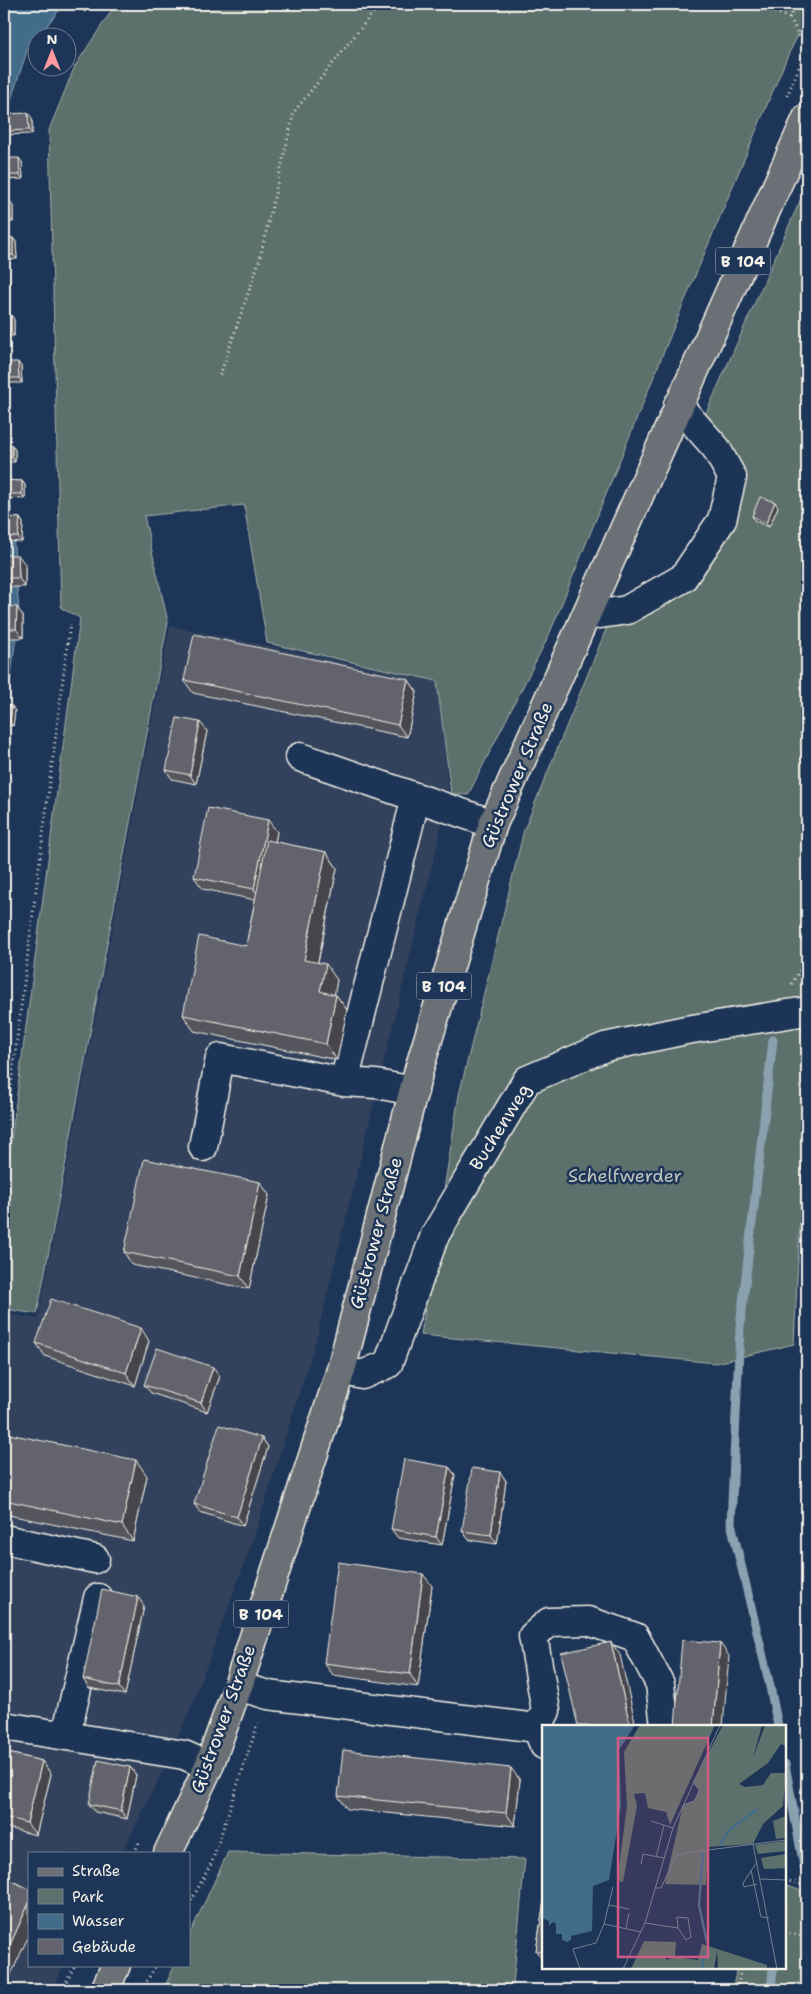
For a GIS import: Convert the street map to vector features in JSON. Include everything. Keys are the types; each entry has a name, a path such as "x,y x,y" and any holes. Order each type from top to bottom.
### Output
{"main road":[{"name":"Güstrower Straße","path":"168,1852 209,1766 238,1686 341,1370 414,1091 493,824 807,118"},
{"path":"105,1990 116,1966"}],"street":[{"path":"587,616 627,610 683,578 722,520 732,477 716,448 678,405"},
{"path":"300,757 493,824"},
{"path":"344,1082 416,797"},
{"name":"Buchenweg","path":"341,1370 362,1375 388,1364 435,1235 527,1080 606,1047 686,1030 807,1010"},
{"path":"204,1147 220,1058 344,1082 376,1084 414,1091"},
{"path":"4,1539 95,1559"},
{"path":"66,1735 98,1598"},
{"path":"543,1725 546,1711 533,1636 549,1622 588,1622 635,1637 660,1684 665,1725"},
{"path":"238,1686 268,1695 540,1737"},
{"path":"4,1726 184,1755 209,1766"}],"path":[{"path":"220,375 259,262 294,112 380,4"},
{"path":"756,4 790,18 807,52"},
{"path":"790,18 796,4"},
{"path":"4,1140 70,624"},
{"path":"786,1880 807,1886"},
{"path":"786,1932 807,1938"},
{"path":"62,1990 74,1966"},
{"path":"142,1990 155,1966"},
{"path":"736,1990 741,1969"},
{"path":"506,1990 519,1990"}],"shaded area":[{"path":"170,626 437,681 449,796 316,1340 252,1543 189,1713 122,1852 28,1852 28,1966 64,1966 52,1990 4,1990 4,1313 38,1319"}],"green space":[{"path":"116,4 807,4 807,18 788,55 682,307 549,635 468,795 451,794 437,681 267,643 244,505 144,516 168,622 37,1314 4,1309 4,1193 80,618 61,608 49,130 70,78 78,78 78,61"},
{"name":"Schelfwerder","path":"807,185 807,1074 794,1344 716,1363 421,1335 459,1095 524,830 607,627 683,578 732,477 703,420"},
{"path":"228,1852 525,1859 513,1985 436,1990 163,1990 175,1966 190,1966 190,1934"},
{"path":"786,1885 807,1893 807,1990 732,1990 737,1969 786,1969"}],"water":[{"path":"4,4 64,4 45,28 28,28 28,50 7,112 4,385"},
{"path":"4,413 19,613 4,730"}],"building":[{"path":"28,113 29,130 4,131 4,114"},
{"path":"4,158 19,158 20,175 4,175"},
{"path":"10,201 10,218 4,218 4,202"},
{"path":"4,238 13,238 13,255 4,255"},
{"path":"4,277 6,277 6,294 4,294"},
{"path":"4,315 11,315 11,332 4,332"},
{"path":"4,362 18,362 19,378 4,378"},
{"path":"4,445 12,445 12,457 4,457"},
{"path":"4,480 22,481 22,494 4,494"},
{"path":"760,497 775,502 766,523 752,516"},
{"path":"4,517 20,518 18,537 4,536"},
{"path":"4,555 18,555 19,578 4,578"},
{"path":"4,606 17,607 16,629 4,629"},
{"path":"194,634 408,679 398,725 184,680"},
{"path":"4,656 7,656 5,679 4,679"},
{"path":"4,705 12,706 10,722 4,721"},
{"path":"177,718 200,722 190,775 166,770"},
{"path":"208,808 268,820 254,889 194,877"},
{"path":"267,840 326,852 304,960 326,964 320,991 336,995 326,1044 183,1015 199,936 246,946"},
{"path":"144,1159 260,1182 240,1276 124,1252"},
{"path":"51,1299 141,1328 126,1373 36,1343"},
{"path":"157,1348 213,1367 201,1403 144,1385"},
{"path":"219,1425 262,1438 237,1517 194,1504"},
{"path":"4,1433 136,1460 122,1525 4,1500"},
{"path":"404,1459 449,1467 436,1537 391,1529"},
{"path":"472,1468 500,1472 491,1535 462,1531"},
{"path":"338,1562 423,1574 410,1674 324,1663"},
{"path":"102,1589 138,1597 119,1687 83,1679"},
{"path":"682,1640 720,1643 713,1725 675,1725"},
{"path":"611,1642 630,1725 578,1725 561,1653"},
{"path":"343,1750 511,1768 506,1813 338,1796"},
{"path":"4,1752 42,1761 27,1823 4,1817"},
{"path":"98,1760 130,1767 121,1811 89,1804"},
{"path":"4,1877 28,1889 28,1905 4,1958"},
{"path":"542,1914 542,1952 536,1951"}],"waterway":[{"path":"773,1040 740,1328 731,1523 778,1725"},
{"path":"786,1769 804,1867"},
{"path":"771,1990 773,1969"}]}
